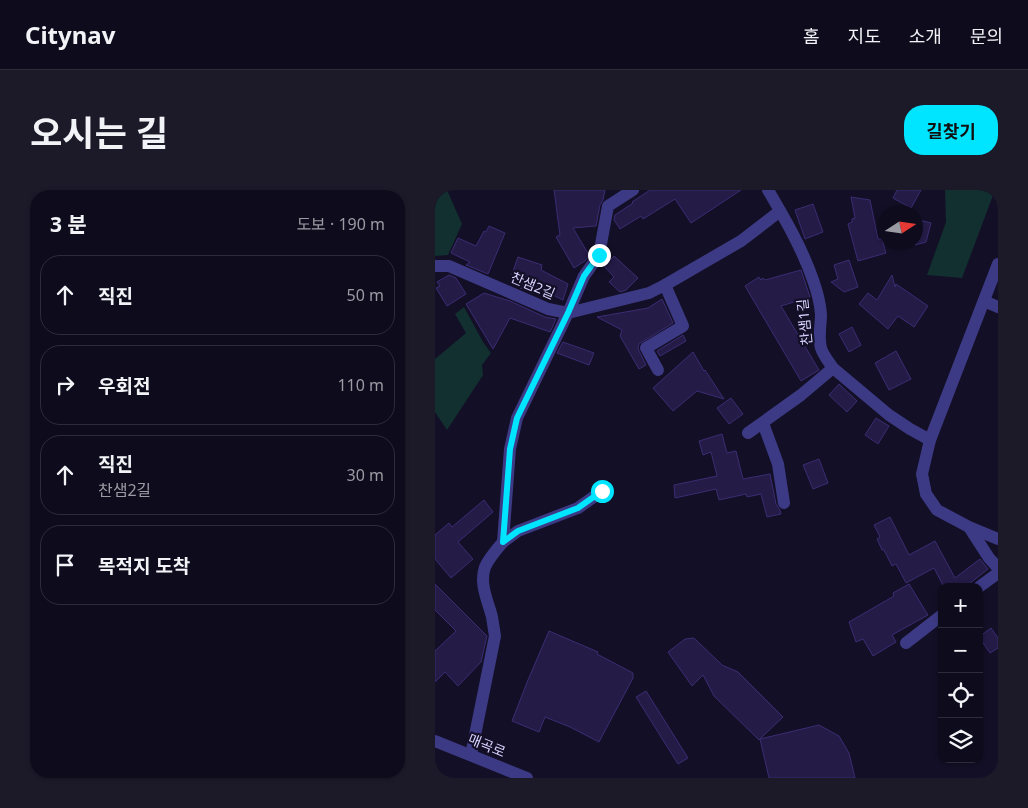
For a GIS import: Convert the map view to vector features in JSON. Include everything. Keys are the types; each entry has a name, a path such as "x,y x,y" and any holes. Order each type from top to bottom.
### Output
{"street":[{"name":"찬샘2길","path":"435,266 449,266 548,309 568,313 584,276 599,255 610,190"},
{"path":"607,206 633,190"},
{"name":"찬샘1길","path":"768,190 800,248 813,280 819,299 821,315 821,348 833,368 889,415 930,440"},
{"path":"503,542 510,449 517,418 568,313 649,293 741,241 780,211"},
{"path":"998,264 930,440 922,474 925,494 937,510 998,539"},
{"path":"658,370 646,348 683,326 665,285"},
{"path":"984,301 998,307"},
{"path":"748,433 801,395 833,368"},
{"path":"763,422 778,464 784,503"},
{"path":"471,755 495,636 492,617 485,597 483,581 485,567 493,553 503,542 518,531 578,508 602,491"},
{"path":"969,526 989,558 998,568"},
{"path":"983,584 998,573"},
{"path":"906,642 938,618"},
{"name":"매곡로","path":"435,741 527,778"}],"green space":[{"path":"435,190 447,190 462,224 448,255 435,256"},
{"path":"945,190 995,190 962,278 927,275 946,222"},
{"path":"464,307 491,353 482,365 483,375 447,430 435,412 435,359 466,333 455,314"}],"building":[{"path":"554,190 605,190 596,226 573,228 589,255 585,261 574,268 556,237 560,235"},
{"path":"650,190 741,190 691,223 675,199 643,219 641,216 620,229 614,220 615,215"},
{"path":"897,190 921,190 913,205 906,205 893,198"},
{"path":"851,197 870,200 878,239 878,250 885,250 886,253 858,261 848,224 855,218"},
{"path":"813,204 823,232 805,239 795,210"},
{"path":"923,221 931,223 926,242 923,243"},
{"path":"489,226 505,233 488,274 466,265 470,262 451,253 458,238 476,246"},
{"path":"614,256 638,278 626,290 620,292 609,282 614,277 604,266"},
{"path":"518,257 542,265 541,270 568,284 563,300 535,286 533,293 520,288 523,281 511,277"},
{"path":"849,260 858,287 844,292 831,282 838,279 834,265"},
{"path":"801,270 810,297 781,306 819,370 801,381 745,286 759,277 761,280 763,278 765,280"},
{"path":"449,275 456,278 466,294 447,306 436,288 440,286 437,282"},
{"path":"892,275 895,287 896,284 928,306 914,327 898,316 888,329 859,304 868,293 877,300"},
{"path":"484,293 510,301 545,317 556,319 550,332 510,318 493,349 466,304"},
{"path":"662,299 673,323 639,344 639,351 646,365 639,369 620,336 622,330 597,317 648,308"},
{"path":"852,327 861,345 849,352 839,334"},
{"path":"683,335 686,341 660,356 657,351"},
{"path":"563,342 594,353 589,365 557,353"},
{"path":"896,351 911,379 889,390 875,363"},
{"path":"693,352 724,399 697,391 673,411 653,388"},
{"path":"839,384 857,401 847,412 829,395"},
{"path":"731,398 743,414 729,424 717,408"},
{"path":"876,418 889,426 878,444 865,435"},
{"path":"722,434 727,453 736,451 743,479 770,474 776,504 781,514 767,517 761,494 747,497 746,494 719,500 716,489 675,498 674,485 717,476 711,452 703,455 699,441"},
{"path":"819,459 828,483 813,489 803,465"},
{"path":"484,500 493,512 458,542 473,559 451,578 435,559 435,535 449,523 452,527"},
{"path":"890,517 909,555 935,541 955,578 980,559 988,569 970,583 942,583 934,568 906,583 896,564 892,566 884,550 882,550 877,539 880,537 874,525"},
{"path":"435,584 487,636 481,662 458,686 445,672 435,682 435,651 456,631 435,610"},
{"path":"909,584 928,615 892,635 896,642 873,656 863,639 856,642 849,622 894,596 893,593"},
{"path":"991,628 998,638 998,648 990,653 983,643 983,634"},
{"path":"549,631 598,652 597,654 633,673 633,678 599,742 545,717 539,732 512,721"},
{"path":"694,638 722,665 738,672 783,717 759,740 714,696 703,675 692,686 668,652 685,639"},
{"path":"646,691 688,758 678,764 636,697"},
{"path":"819,725 839,736 849,753 855,778 769,778 760,739"}],"route":[{"path":"599,255 584,276 517,418 510,449 503,542 518,531 578,508 602,491"}]}
